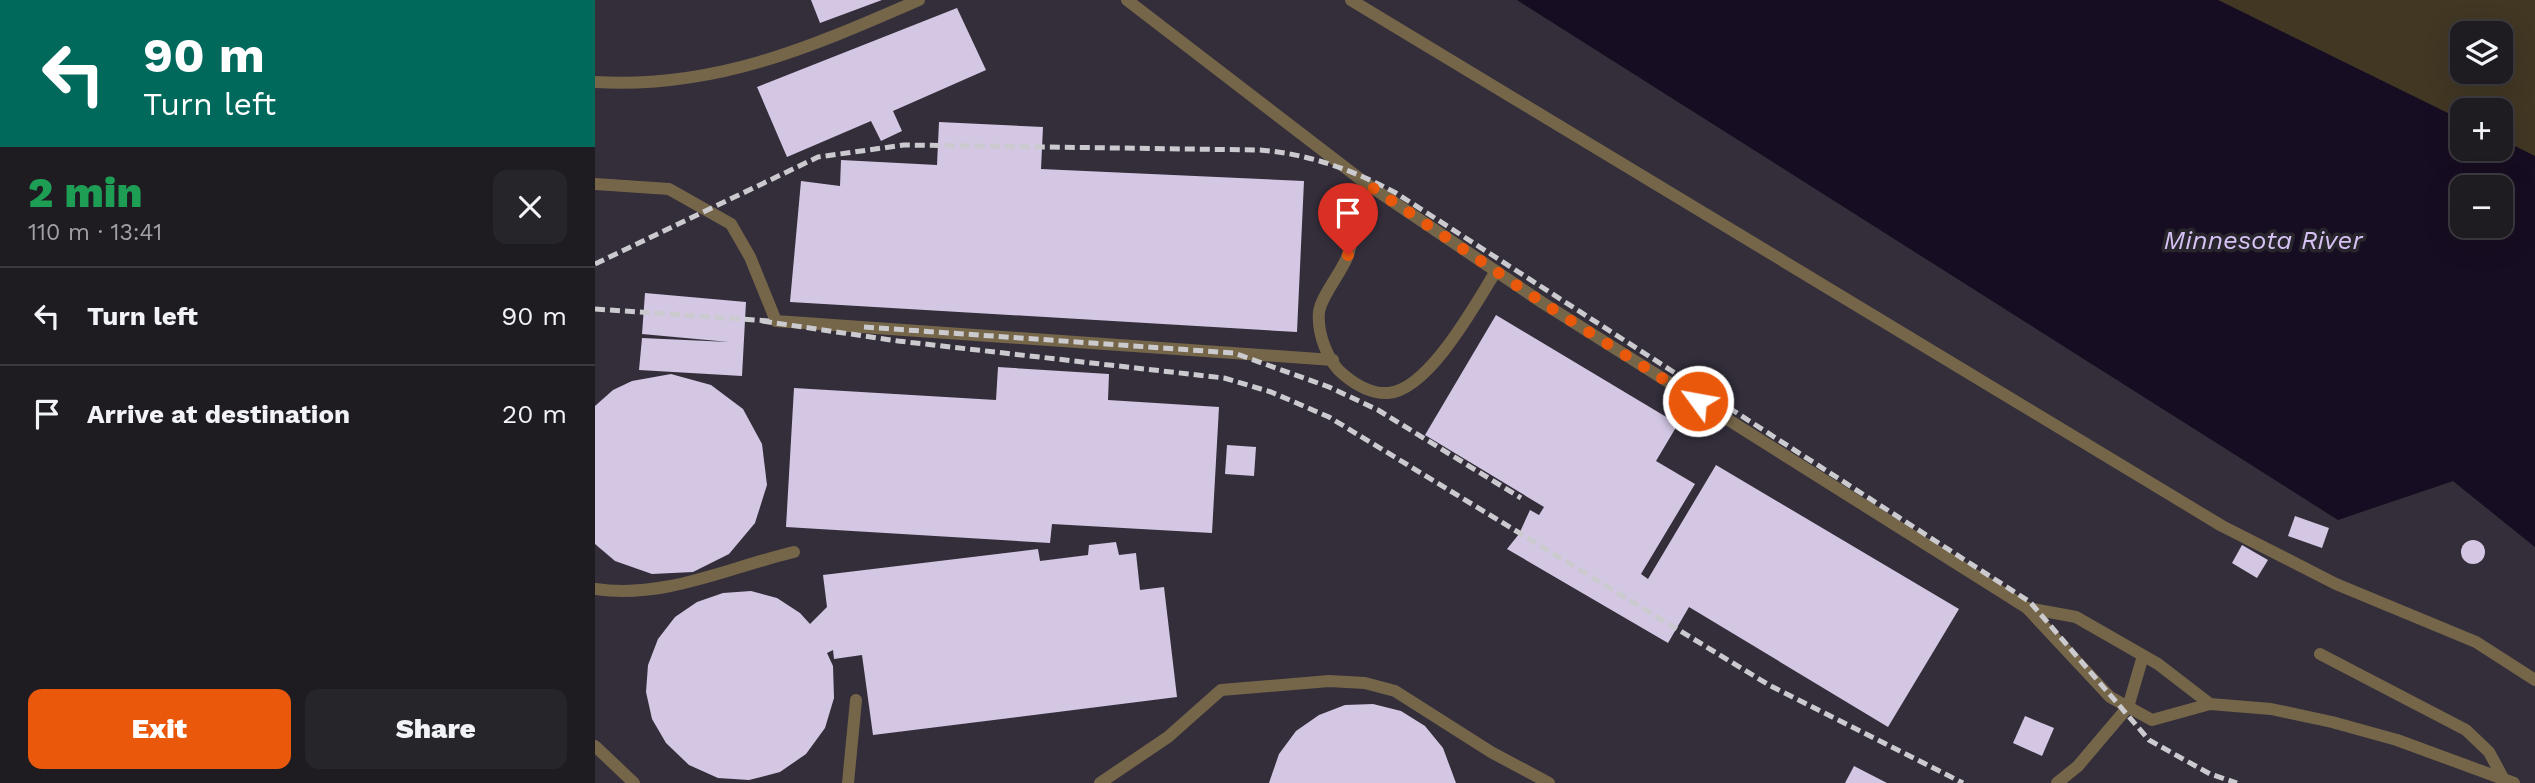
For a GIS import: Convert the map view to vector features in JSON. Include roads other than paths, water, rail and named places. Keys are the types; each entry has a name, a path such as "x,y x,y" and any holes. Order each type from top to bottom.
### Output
{"lane":[{"path":"595,82 680,81 726,72 813,45 919,0"},
{"path":"1127,0 1364,182 1496,271 2027,608 2111,697 2128,707 2152,720 2210,704 2271,709 2397,740 2502,776 2514,783"},
{"path":"1351,0 2222,526 2336,584 2476,642 2535,680"},
{"path":"1364,182 1357,202 1348,255 1319,312 1324,346 1340,373 1359,387 1389,393 1415,381 1447,345 1496,271"},
{"path":"595,184 670,189 731,224 750,257 776,321 1333,360"},
{"path":"595,589 650,591 697,582 794,552"},
{"path":"2027,608 2075,617 2143,656 2210,704"},
{"path":"2320,654 2466,730 2489,752 2502,776"},
{"path":"2057,783 2078,766 2128,707 2143,656"},
{"path":"1100,783 1168,737 1221,690 1329,681 1364,683 1395,691 1491,752 1549,783"},
{"path":"848,783 856,700"},
{"path":"595,746 634,783"}],"water":[{"name":"Minnesota River","path":"1517,0 2218,0 2450,114 2450,161 2513,161 2513,145 2535,156 2535,547 2453,481 2338,520"}],"railway":[{"path":"595,264 818,157 904,145 1258,150 1329,164 1396,193 2030,602 2149,740 2210,774 2237,783"},
{"path":"595,309 769,321"},
{"path":"762,321 898,341 1224,378 1271,392 1329,417 1769,685 1963,783"},
{"path":"864,327 1234,353 1329,387 1378,410 1521,498"}]}
